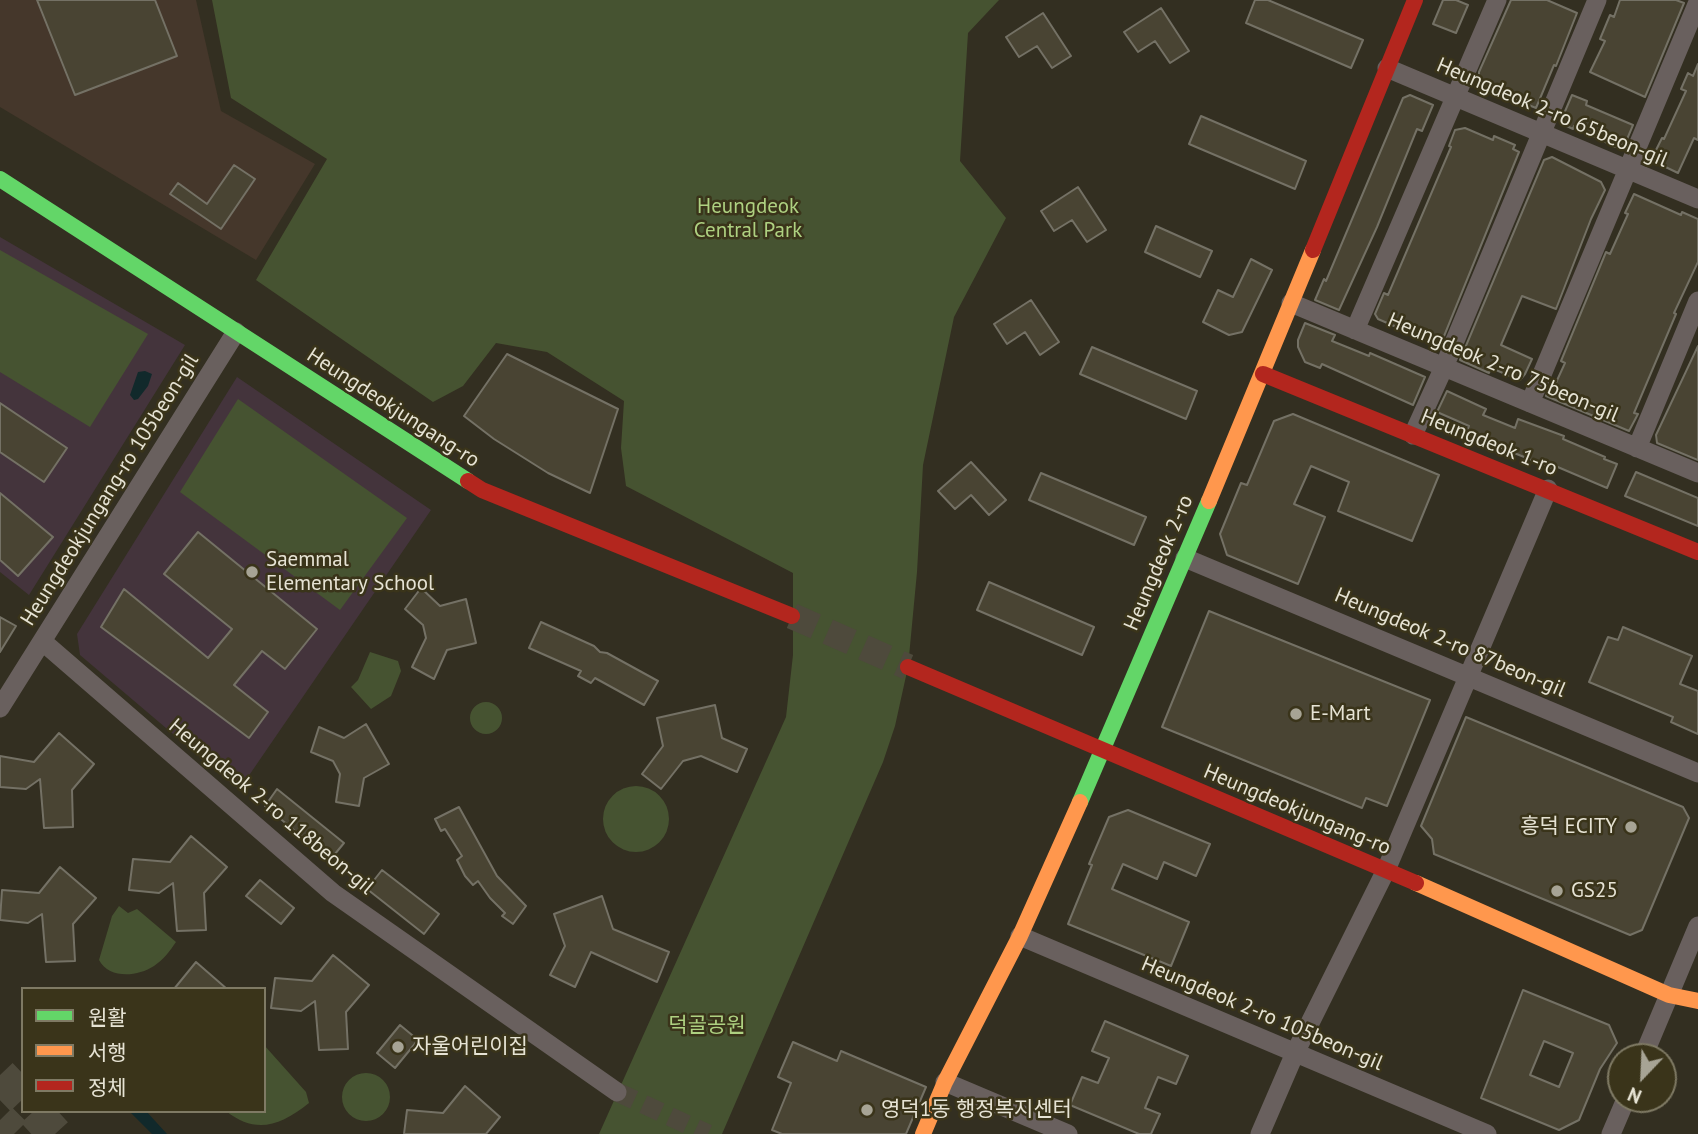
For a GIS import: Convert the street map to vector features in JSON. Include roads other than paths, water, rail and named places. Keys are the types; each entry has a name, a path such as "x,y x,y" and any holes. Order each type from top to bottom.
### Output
{"street":[{"name":"Heungdeok 2-ro","path":"923,1134 946,1082 1020,936 1103,750 1262,374 1415,0"},
{"path":"1355,330 1497,0"},
{"path":"1413,435 1597,0"},
{"path":"1530,404 1698,2"},
{"name":"Heungdeok 2-ro 65beon-gil","path":"1387,68 1698,199"},
{"name":"Heungdeokjungang-ro","path":"0,179 482,490 792,616"},
{"path":"1637,448 1698,302"},
{"name":"Heungdeok 2-ro 75beon-gil","path":"1291,303 1698,473"},
{"name":"Heungdeokjungang-ro 105beon-gil","path":"0,708 236,332"},
{"name":"Heungdeok 1-ro","path":"1262,374 1698,552"},
{"path":"1260,1134 1295,1053 1386,870 1548,489"},
{"name":"Heungdeok 2-ro 87beon-gil","path":"1185,558 1698,773"},
{"name":"Heungdeok 2-ro 118beon-gil","path":"42,641 333,893 617,1092"},
{"name":"Heungdeokjungang-ro","path":"908,667 1386,870 1670,995 1698,1001"},
{"path":"1649,1043 1698,926"},
{"name":"Heungdeok 2-ro 105beon-gil","path":"1020,936 1487,1134"},
{"name":"Heungdeokjungang-ro","path":"1670,995 1698,1016"},
{"path":"946,1082 1068,1134"},
{"path":"1611,1134 1620,1113"}],"water":[{"path":"138,372 152,374 148,386 138,399 134,400 130,395"},
{"path":"21,1072 21,1086 0,1091 0,1077"},
{"path":"131,1113 148,1113 167,1134 152,1134"}],"tunnel":[{"path":"792,616 908,667"},
{"path":"0,1075 21,1097"},
{"path":"617,1092 708,1134"},
{"path":"36,1113 55,1134"},
{"path":"0,1120 14,1134"}],"place":[{"name":"Saemmal Elementary School","path":"252,572"},
{"name":"E-Mart","path":"1296,714"},
{"name":"흥덕 ECITY","path":"1631,827"},
{"name":"GS25","path":"1557,891"},
{"name":"자울어린이집","path":"398,1047"},
{"name":"영덕1동 행정복지센터","path":"867,1110"}],"park label":[{"name":"Heungdeok Central Park","path":"748,219"},
{"name":"덕골공원","path":"707,1026"}]}
